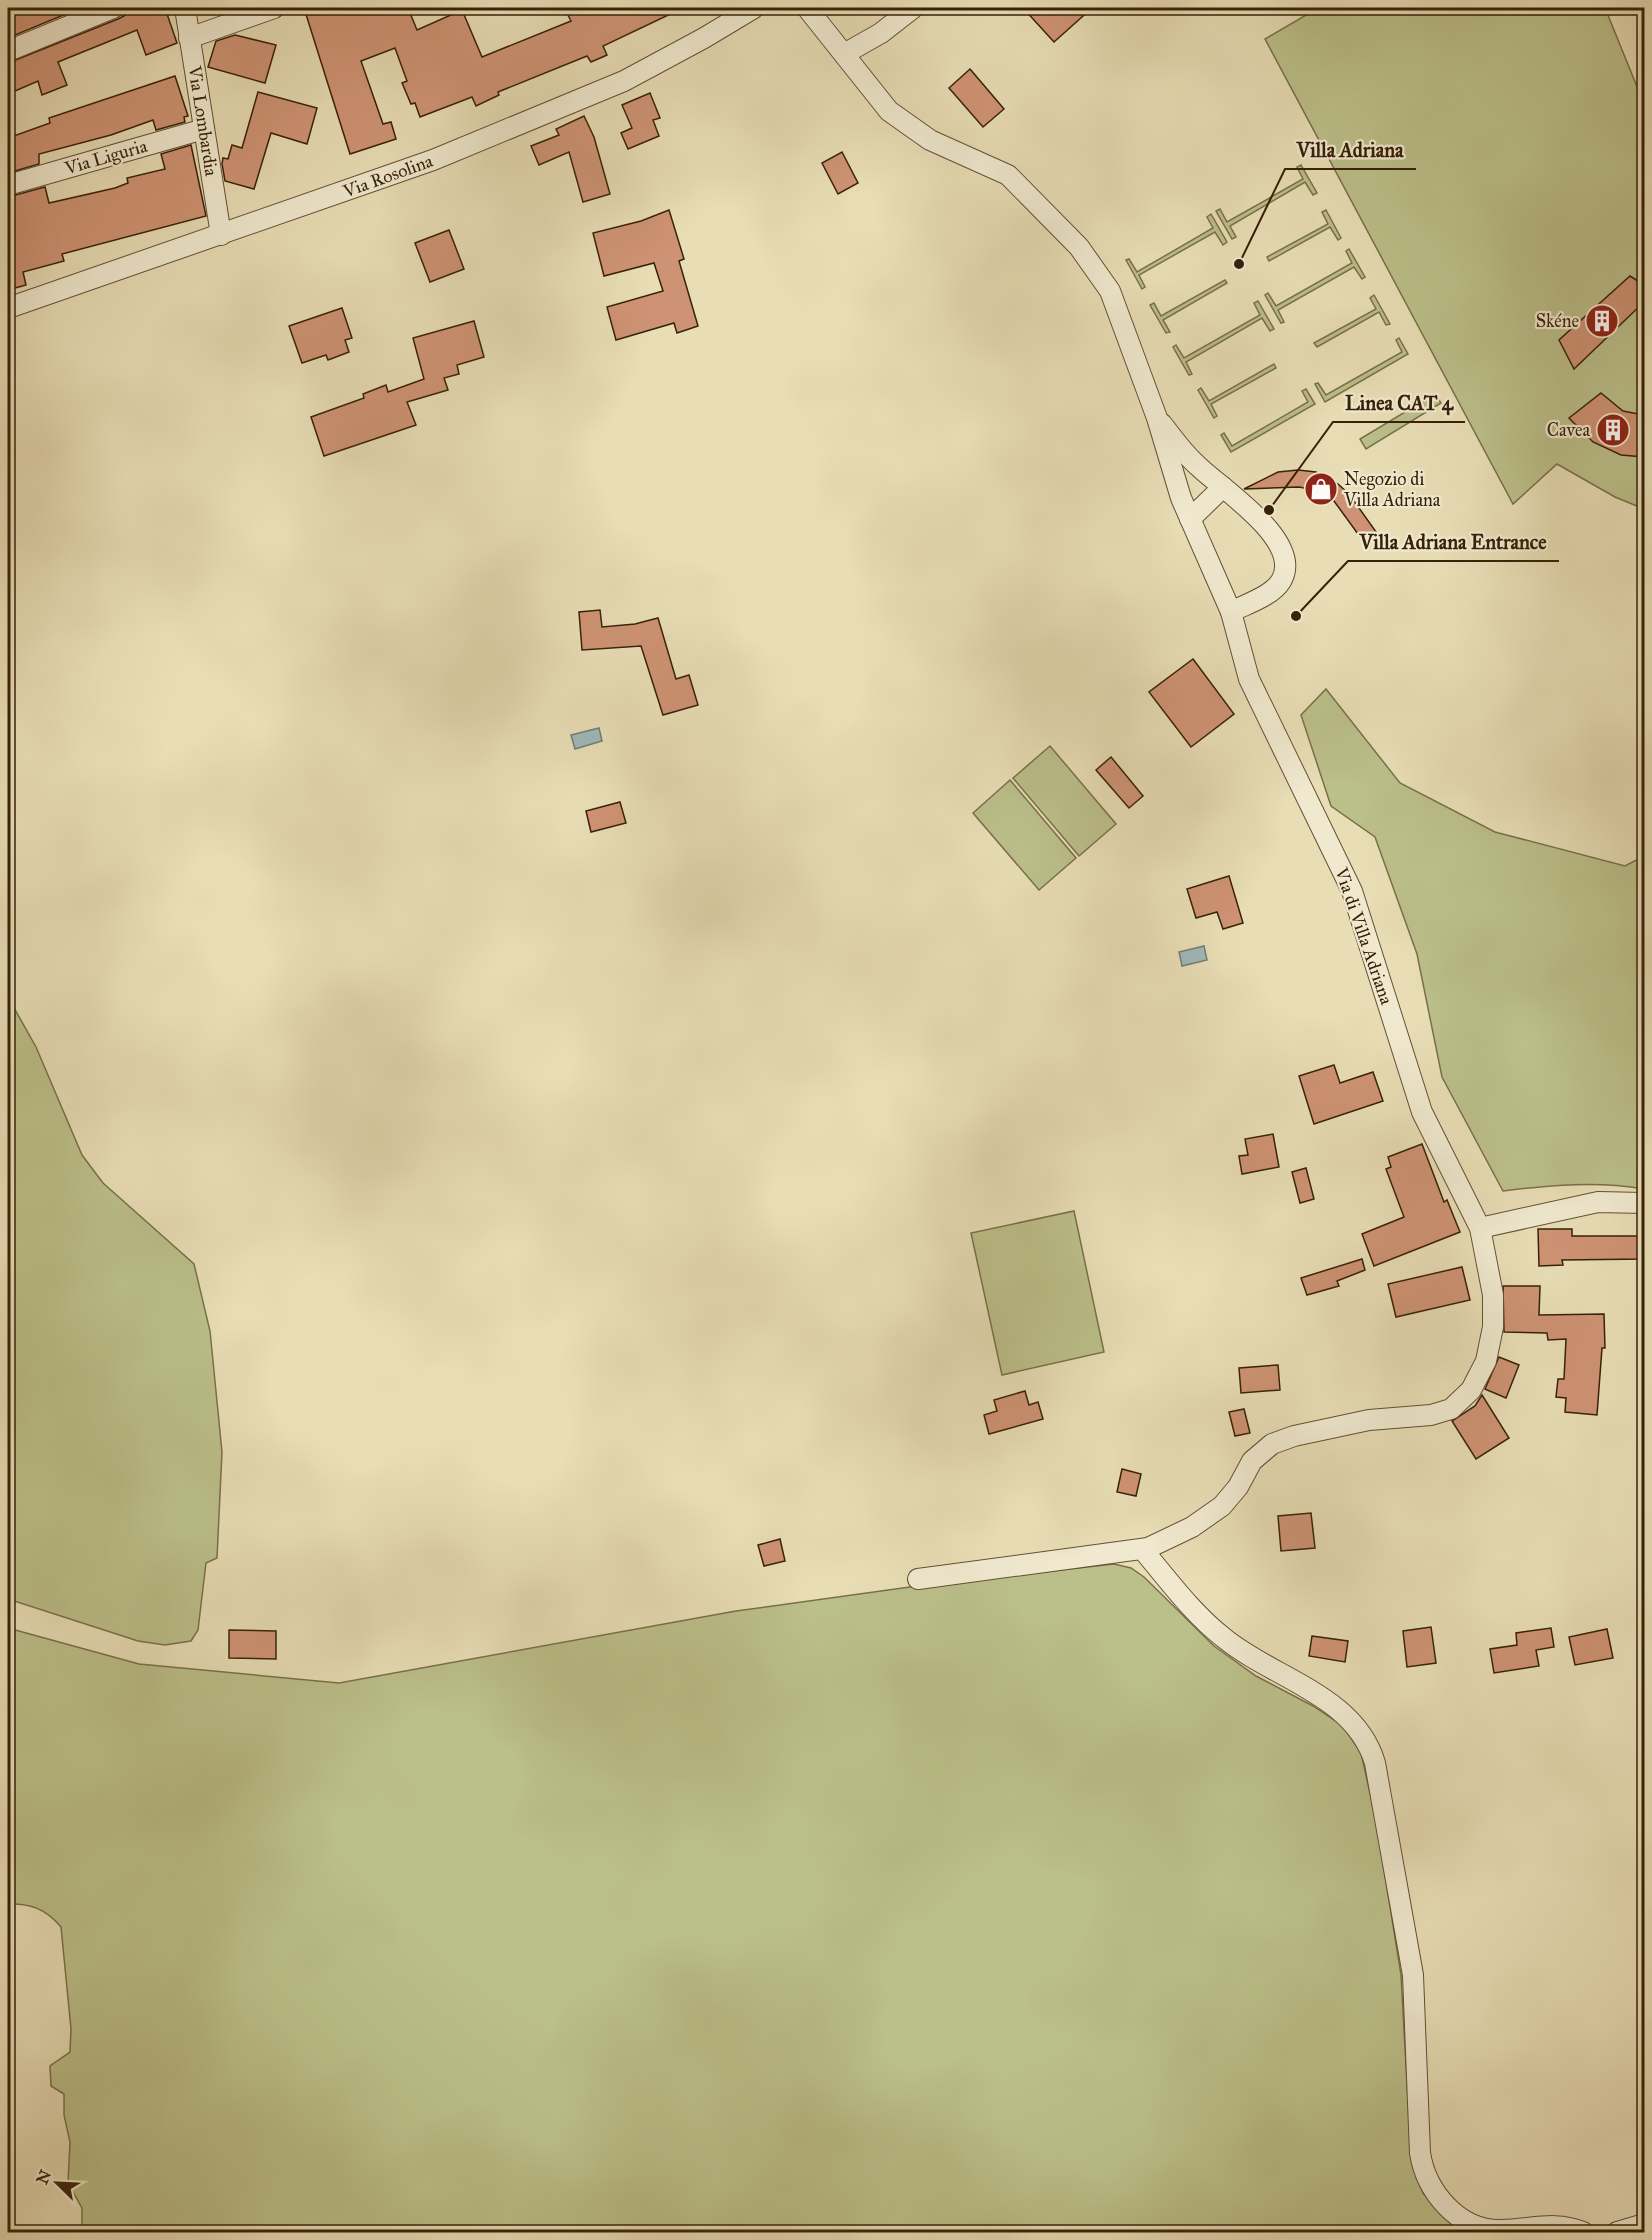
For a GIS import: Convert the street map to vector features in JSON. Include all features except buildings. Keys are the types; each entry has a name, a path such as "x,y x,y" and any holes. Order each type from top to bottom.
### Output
{"street":[{"path":"8,51 113,8"},
{"name":"Via Lombardia","path":"186,8 221,235"},
{"path":"189,38 274,8"},
{"name":"Via Rosolina","path":"8,308 433,160 624,81 754,8"},
{"name":"Via di Villa Adriana","path":"807,8 869,88 897,118 930,140 1008,175 1079,247 1101,275 1117,305 1157,418 1175,481 1230,612 1249,679 1352,891 1422,1112 1480,1228 1493,1295 1492,1327 1483,1369 1463,1401 1439,1414 1369,1420 1294,1436 1272,1444 1252,1461 1238,1487 1222,1506 1192,1527 1143,1550 918,1579"},
{"path":"844,54 881,33 913,8"},
{"name":"Via Liguria","path":"8,185 204,129"},
{"name":"Via di Villa Adriana","path":"1157,418 1195,464 1247,506 1268,529 1285,567 1283,577 1276,588 1230,612"},
{"path":"1190,519 1223,487"},
{"path":"1480,1228 1598,1202 1644,1203"},
{"path":"1143,1550 1218,1633 1236,1647 1334,1706 1355,1724 1368,1743 1376,1763 1413,1975 1420,2153 1425,2174 1433,2189 1454,2213 1488,2229 1556,2225 1583,2232"},
{"path":"1617,2232 1644,2224"}],"green space":[{"path":"1318,8 1605,8 1644,104 1644,509 1615,497 1557,464 1513,504 1265,39"},
{"path":"1301,165 1317,193 1313,195 1305,182 1230,226 1236,237 1232,239 1216,211 1220,209 1227,222 1303,179 1297,167"},
{"path":"1326,210 1341,238 1338,240 1330,227 1269,261 1267,257 1328,224 1322,212"},
{"path":"1211,214 1227,242 1223,245 1215,232 1139,275 1145,287 1142,289 1126,260 1129,259 1137,272 1213,228 1207,217"},
{"path":"1349,249 1365,277 1362,279 1354,267 1278,310 1284,322 1281,323 1265,295 1268,293 1276,306 1352,263 1346,251"},
{"path":"1225,280 1227,283 1163,320 1170,332 1166,333 1150,305 1154,303 1161,316"},
{"path":"1374,295 1390,324 1386,325 1379,312 1317,347 1314,343 1376,309 1370,298"},
{"path":"1258,301 1274,329 1270,331 1262,318 1186,362 1192,374 1189,375 1173,347 1176,345 1184,358 1260,315 1254,303"},
{"path":"1399,338 1408,354 1325,402 1315,384 1318,383 1326,395 1402,352 1396,340"},
{"path":"1274,364 1276,368 1211,404 1217,416 1214,418 1198,390 1201,388 1209,401"},
{"path":"1306,389 1315,404 1231,452 1221,435 1224,433 1232,446 1308,402 1302,391"},
{"path":"1435,394 1441,403 1366,449 1360,439"},
{"path":"1326,689 1400,783 1495,832 1625,866 1644,856 1644,1189 1609,1185 1574,1185 1503,1191 1442,1077 1417,954 1375,837 1331,806 1301,715"},
{"path":"1050,746 1116,824 1079,856 1013,778"},
{"path":"1010,780 1076,858 1039,890 973,813"},
{"path":"8,997 36,1047 82,1155 103,1183 194,1264 210,1331 222,1452 217,1558 206,1563 198,1630 191,1641 165,1645 138,1641 8,1599"},
{"path":"1074,1211 1104,1352 1002,1375 971,1233"},
{"path":"1114,1564 1131,1568 1144,1577 1214,1646 1256,1676 1313,1706 1343,1726 1361,1753 1376,1820 1401,1975 1411,2154 1423,2193 1449,2221 1469,2232 82,2232 82,2208 68,2183 70,2142 64,2115 64,2094 51,2086 50,2066 70,2052 71,2029 61,1927 37,1908 8,1904 8,1628 139,1664 339,1683 736,1611 917,1586"}],"water":[{"path":"599,728 602,741 575,749 571,735"},
{"path":"1204,946 1207,960 1182,966 1179,952"}],"place":[{"name":"Villa Adriana","path":"1239,264"},
{"name":"Skéne","path":"1602,321"},
{"name":"Cavea","path":"1613,430"},
{"name":"Negozio di Villa Adriana","path":"1321,489"},
{"name":"Linea CAT 4","path":"1269,510"},
{"name":"Villa Adriana Entrance","path":"1296,616"}]}
